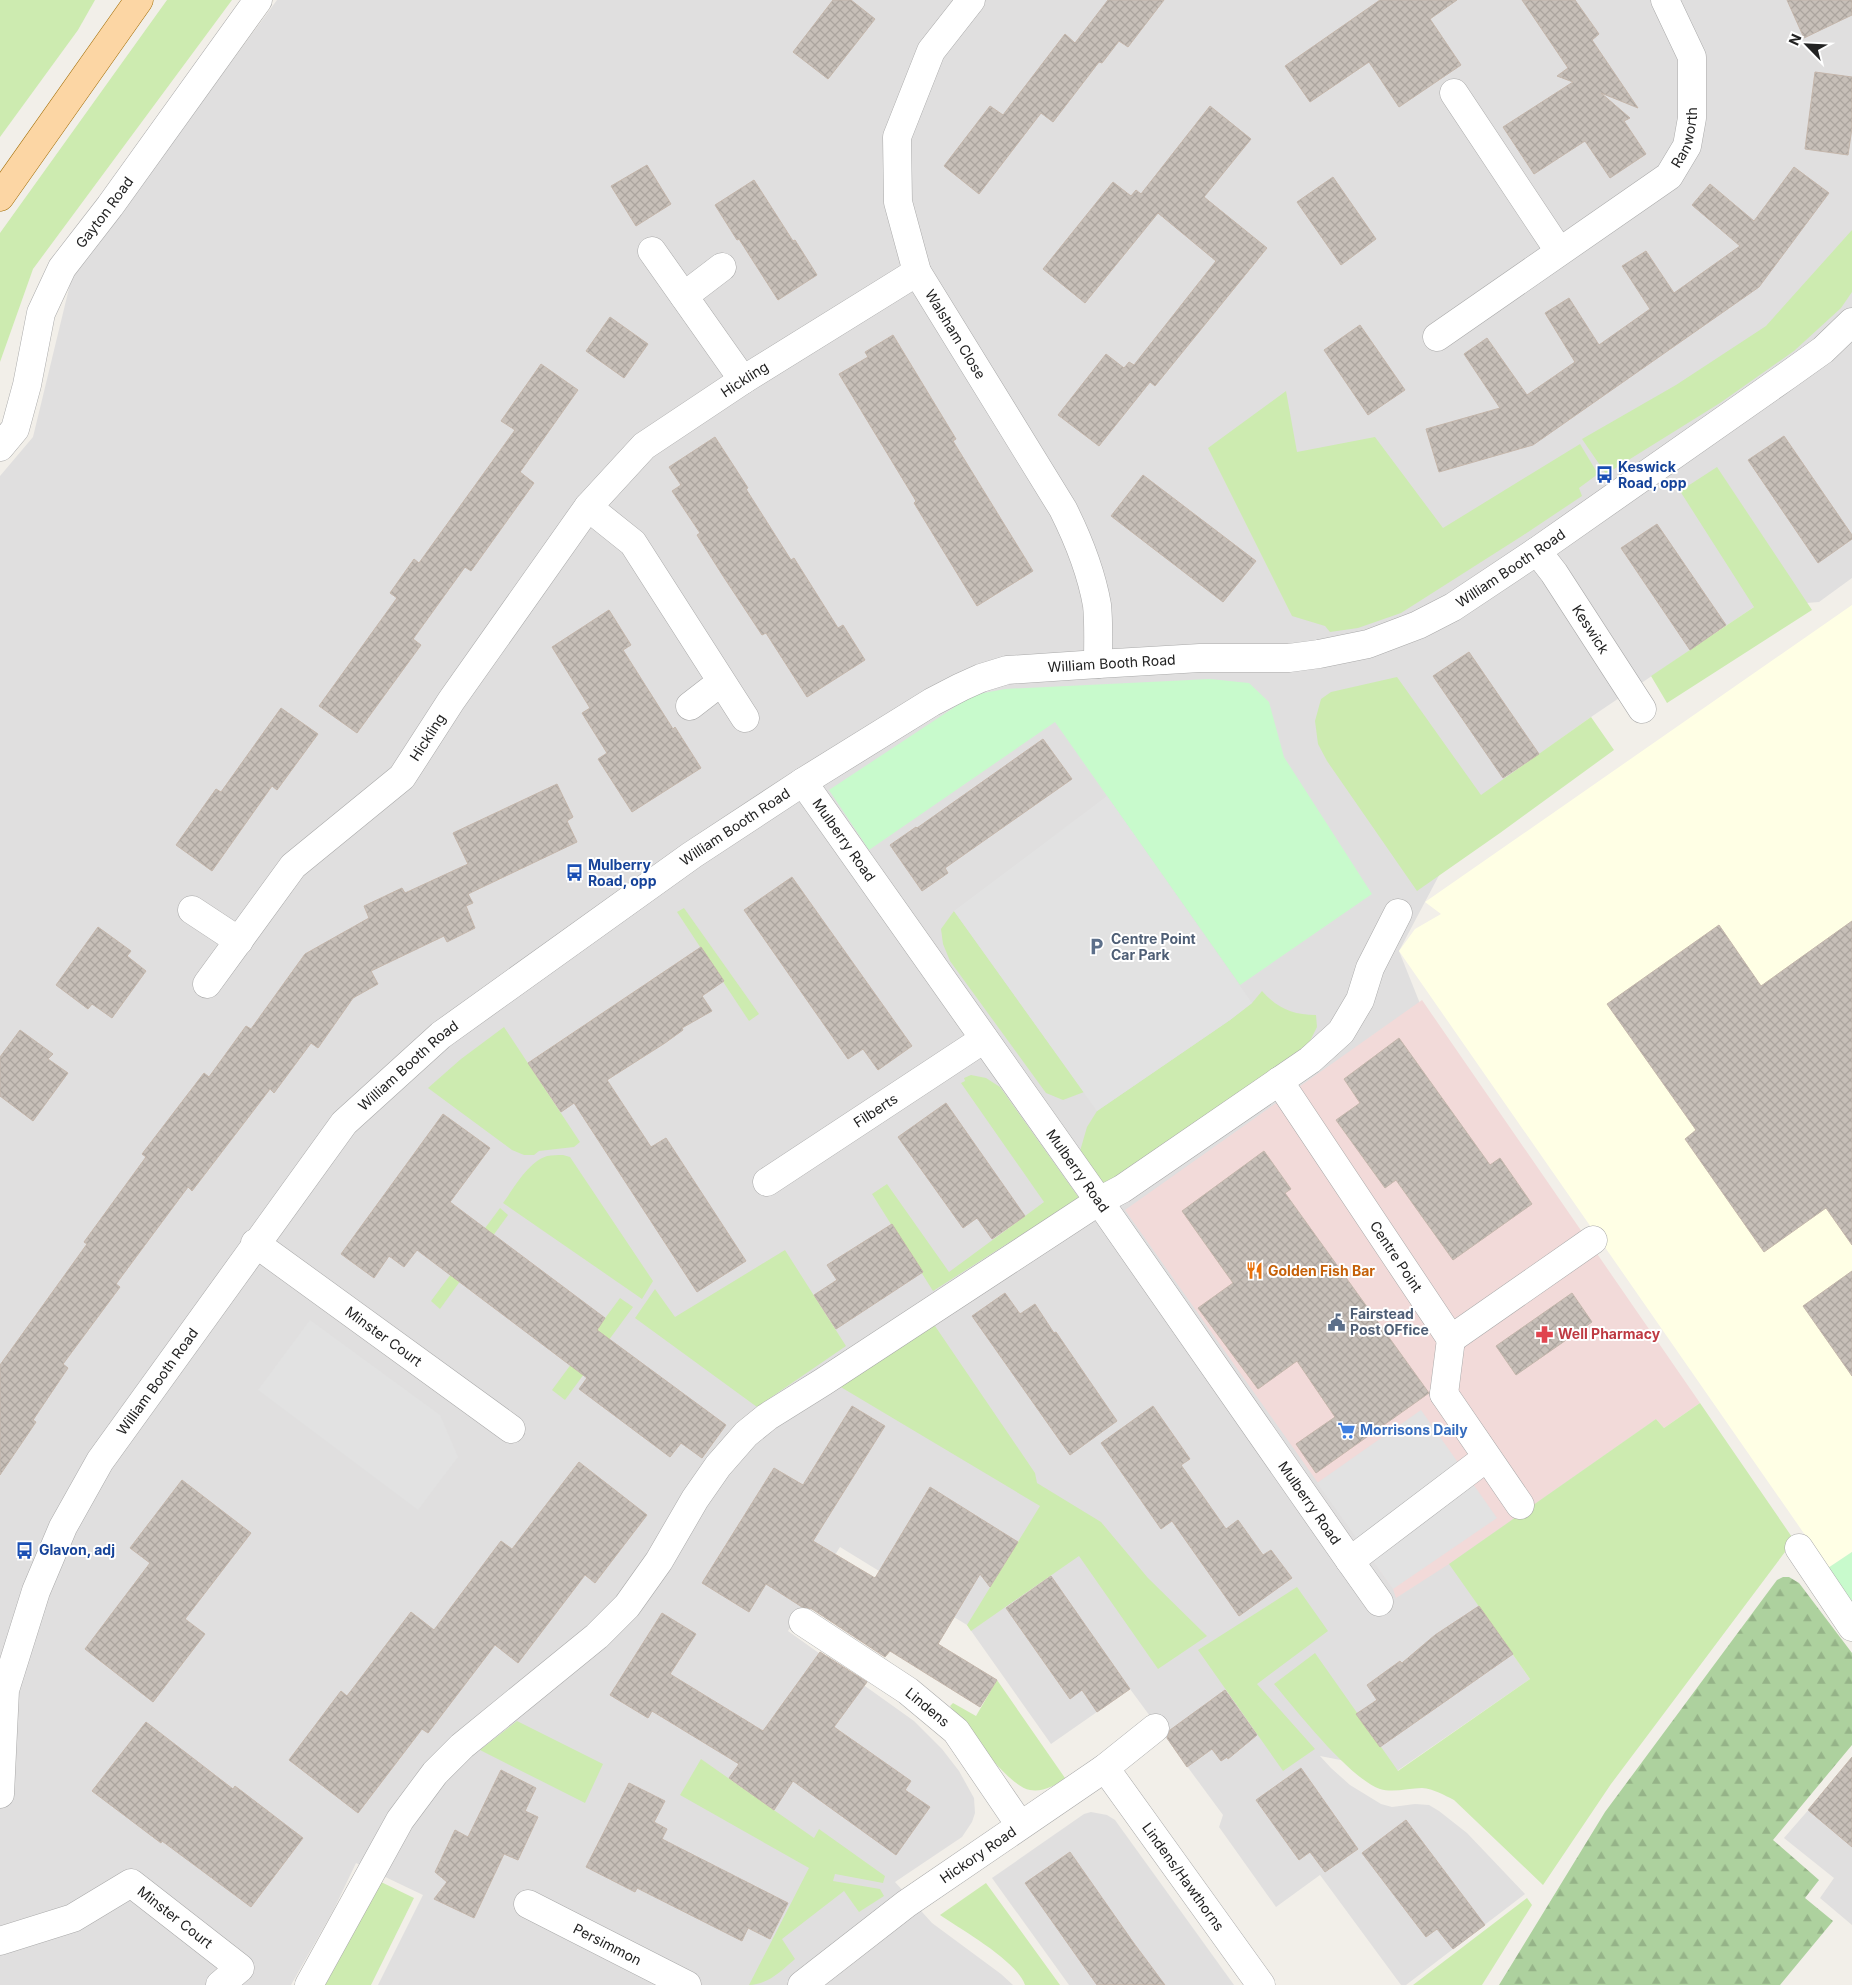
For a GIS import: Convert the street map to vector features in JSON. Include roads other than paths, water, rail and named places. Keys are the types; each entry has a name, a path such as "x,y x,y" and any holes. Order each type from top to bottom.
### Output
{"main road":[{"path":"0,197 139,0"}],"street":[{"name":"Gayton Road","path":"0,447 15,429 27,385 41,313 62,268 110,206 258,0"},
{"name":"Walsham Close","path":"971,0 931,50 897,137 898,202 917,272 1063,509 1077,536 1090,576 1097,606 1098,664"},
{"name":"Ranworth","path":"1437,337 1669,176 1687,146 1692,118 1692,58 1666,0"},
{"path":"1454,93 1559,251"},
{"path":"652,251 743,380"},
{"path":"684,296 722,267"},
{"name":"Hickling","path":"207,984 294,866 402,777 451,701 588,507 644,446 743,380 917,272"},
{"name":"William Booth Road","path":"0,1794 3,1690 36,1591 63,1528 100,1461 255,1243 344,1123 441,1035 692,855 803,782 932,702 981,678 1008,670 1200,658 1289,658 1368,644 1418,625 1453,607 1537,551 1823,350 1849,334"},
{"path":"588,507 633,544 744,718"},
{"name":"Keswick","path":"1537,551 1554,572 1642,709"},
{"path":"690,706 721,682"},
{"name":"Mulberry Road","path":"803,782 1380,1602"},
{"path":"192,910 239,941"},
{"path":"309,1985 400,1820 435,1773 462,1746 598,1636 627,1606 695,1499 718,1466 746,1434 767,1417 1099,1201 1122,1189 1310,1060 1341,1032 1360,1000 1370,968 1398,913"},
{"name":"Filberts","path":"767,1182 984,1039"},
{"name":"Centre Point","path":"1279,1081 1451,1339"},
{"path":"1520,1505 1486,1458 1444,1394 1451,1339 1593,1240"},
{"name":"Minster Court","path":"255,1243 511,1429"},
{"path":"1350,1561 1486,1458"},
{"path":"1799,1548 1852,1627"},
{"name":"Lindens","path":"803,1622 908,1691 956,1731 1020,1825"},
{"name":"Hickory Road","path":"802,1985 906,1904 1105,1768 1155,1728"},
{"name":"Lindens/Hawthorns","path":"1105,1768 1261,1985"},
{"name":"Minster Court","path":"0,1940 73,1918 130,1883 240,1968 220,1985"},
{"name":"Persimmon","path":"528,1904 687,1985"}],"place":[{"name":"Keswick Road, opp","path":"1604,475"},
{"name":"Mulberry Road, opp","path":"574,873"},
{"name":"Centre Point Car Park","path":"1097,947"},
{"name":"Golden Fish Bar","path":"1254,1271"},
{"name":"Fairstead Post OFfice","path":"1336,1322"},
{"name":"Well Pharmacy","path":"1544,1334"},
{"name":"Morrisons Daily","path":"1346,1430"},
{"name":"Glavon, adj","path":"25,1550"}]}
